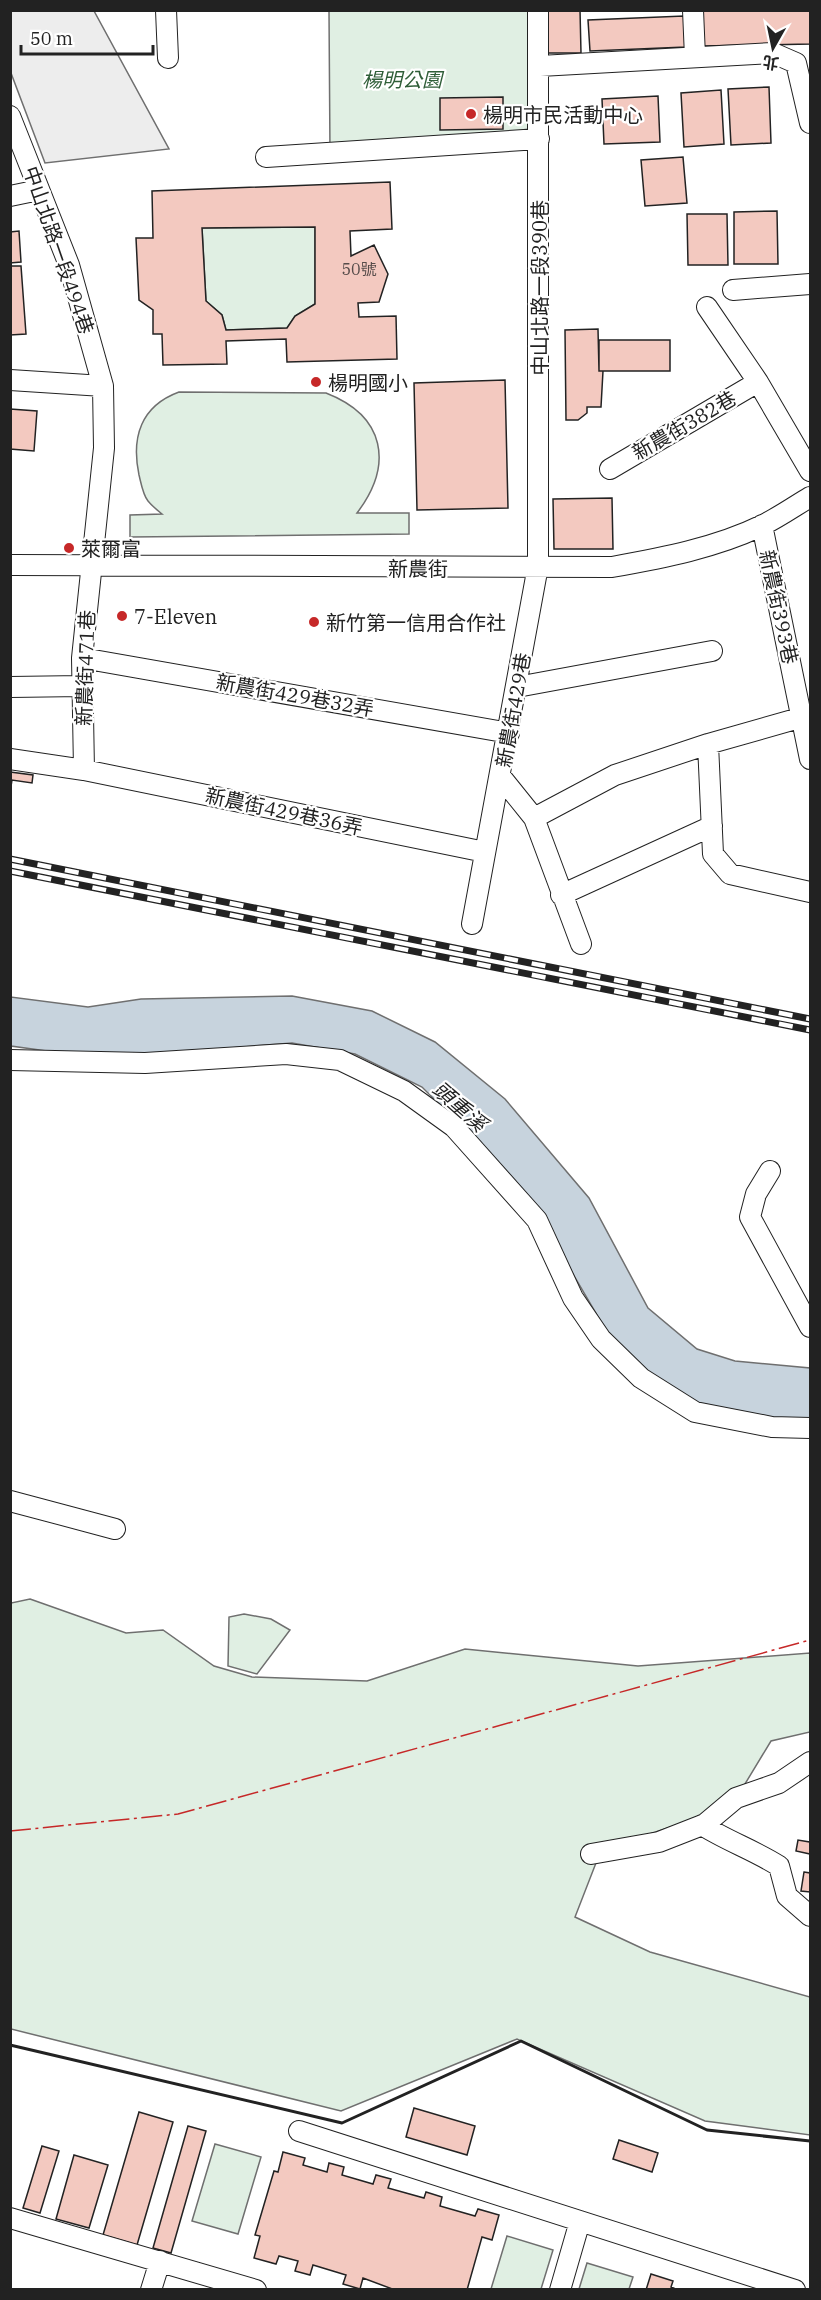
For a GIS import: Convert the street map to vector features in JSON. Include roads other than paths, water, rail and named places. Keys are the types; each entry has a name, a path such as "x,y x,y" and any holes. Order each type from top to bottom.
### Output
{"street":[{"path":"166,10 168,58"},
{"name":"中山北路一段390巷","path":"538,10 540,66 538,566"},
{"path":"693,10 695,57"},
{"path":"540,66 773,52 796,63 810,123"},
{"name":"中山北路一段494巷","path":"10,116 69,265 102,386 104,448 90,567"},
{"path":"266,157 539,139"},
{"path":"10,196 39,190"},
{"path":"733,290 810,284"},
{"name":"新農街382巷","path":"707,307 758,382 810,471"},
{"path":"10,380 102,386"},
{"name":"新農街382巷","path":"610,468 758,382"},
{"name":"新農街","path":"10,565 612,567 656,559 722,541 762,525 810,497"},
{"name":"新農街393巷","path":"762,525 806,717 810,759"},
{"name":"新農街429巷","path":"472,924 501,777 538,566"},
{"name":"新農街471巷","path":"84,770 82,658 90,567"},
{"path":"517,687 712,651"},
{"name":"新農街429巷32弄","path":"82,658 509,733"},
{"path":"10,687 82,686"},
{"path":"534,818 615,775 708,744 806,717"},
{"path":"708,744 713,854 730,874 810,892"},
{"name":"新農街429巷36弄","path":"10,759 84,770 485,852"},
{"path":"501,777 534,818 580,944"},
{"path":"561,895 712,826"},
{"path":"10,1060 145,1063 286,1054 340,1060 404,1091 454,1127 537,1220 573,1298 602,1339 641,1378 695,1412 772,1427 810,1428"},
{"path":"770,1171 756,1194 750,1218 810,1327"},
{"path":"10,1501 115,1529"},
{"path":"591,1854 658,1842 702,1825 736,1798 779,1783 810,1762"},
{"path":"702,1825 726,1840 760,1854 779,1866 787,1896 810,1916"},
{"path":"299,2131 795,2289"},
{"path":"10,2218 256,2289"},
{"path":"560,2289 580,2221"},
{"path":"151,2289 160,2261"}],"water":[{"name":"頭重溪","path":"292,996 372,1011 435,1042 505,1099 589,1198 648,1308 697,1349 735,1361 810,1368 810,1421 768,1420 700,1405 663,1386 611,1339 563,1257 457,1122 422,1087 355,1054 292,1043 168,1053 61,1053 11,1046 11,997 88,1007 141,999"}],"railway":[{"path":"10,859 810,1019"},
{"path":"10,871 810,1030"}],"place":[{"name":"楊明市民活動中心","path":"471,114"},
{"name":"楊明國小","path":"316,382"},
{"name":"萊爾富","path":"69,548"},
{"name":"7-Eleven","path":"122,616"},
{"name":"新竹第一信用合作社","path":"314,622"}],"park label":[{"name":"楊明公園","path":"402,79"}]}
